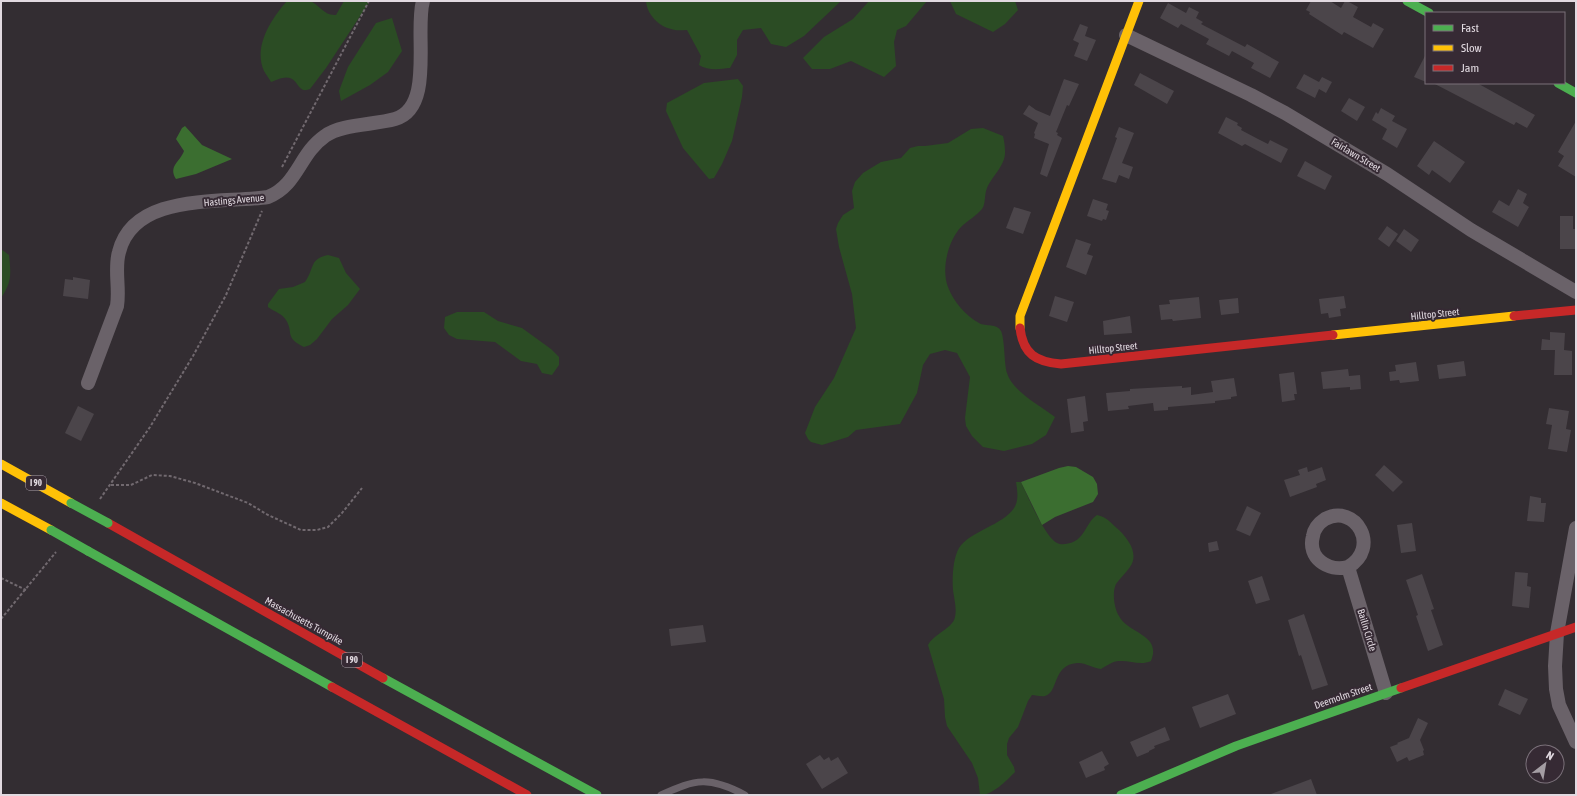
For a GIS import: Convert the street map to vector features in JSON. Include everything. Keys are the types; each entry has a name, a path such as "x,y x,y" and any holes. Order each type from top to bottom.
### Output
{"main road":[{"name":"Hilltop Street","path":"1139,1 1020,316 1019,333 1022,341 1026,349 1040,362 1061,364 1576,310"},
{"path":"1407,1 1428,12"},
{"path":"1560,84 1576,93"},
{"name":"Massachusetts Turnpike","path":"1,464 369,670 597,795"},
{"path":"1,503 527,795"},
{"name":"Deernolm Street","path":"1121,795 1236,746 1576,627"}],"street":[{"name":"Hastings Avenue","path":"88,383 117,306 119,295 117,267 118,253 128,230 149,215 161,209 177,205 268,197 286,185 295,174 309,150 320,139 333,130 398,118 408,112 413,104 419,84 421,66 420,28 423,1"},
{"name":"Fairlawn Street","path":"1126,36 1251,95 1285,113 1387,174 1472,230 1576,292"},
{"path":"1576,528 1557,634 1555,674 1557,697 1562,713 1576,742"},
{"name":"Bailin Circle","path":"1348,567 1386,693"}],"lane":[{"path":"661,795 687,783 702,782 722,784 744,795"}],"path":[{"path":"280,172 369,1"},
{"path":"99,500 150,427 193,356 226,295 268,197"},
{"path":"110,486 131,485 152,475 170,476 194,483 248,503 268,515 301,530 316,530 328,527 342,513 362,488"},
{"path":"1,619 56,552"},
{"path":"1,578 26,590"}],"shaded area":[{"path":"287,1 310,1 328,14 336,15 344,1 370,1 326,68 310,89 306,90 301,89 290,78 278,79 271,82 264,71 261,62 262,43 265,34 275,16"},
{"path":"646,1 841,1 804,36 786,47 771,44 761,28 743,30 737,40 737,55 730,68 714,69 699,65 701,56 687,30 675,30 662,25 651,15"},
{"path":"869,1 927,1 906,26 897,30 894,42 896,66 884,77 851,61 830,69 812,69 803,58 824,37 853,19"},
{"path":"950,1 1015,1 1018,10 1005,24 993,32 956,14"},
{"path":"392,18 402,51 388,72 370,85 341,101 339,91 348,67 376,23"},
{"path":"738,79 743,86 742,97 732,141 714,178 709,179 683,148 666,111 667,103 704,83"},
{"path":"185,126 202,145 232,159 196,174 176,179 173,171 174,167 184,151 176,139 182,128"},
{"path":"983,128 1003,136 1005,156 1001,166 987,188 982,209 961,227 952,240 947,256 945,272 946,280 953,298 965,312 979,323 997,327 1001,331 1006,369 1010,380 1028,398 1055,417 1046,435 1032,444 1004,451 983,447 972,436 966,426 965,418 970,377 957,353 945,350 930,354 923,365 917,393 900,424 856,430 848,437 822,445 811,442 805,433 815,407 834,378 856,328 852,294 839,247 836,229 843,215 854,208 852,191 855,182 863,173 881,162 901,158 910,148 948,143 971,129"},
{"path":"1,249 9,255 10,278 1,298"},
{"path":"328,255 339,258 346,273 360,289 348,305 332,319 317,339 310,345 304,347 298,344 290,335 285,318 268,307 268,304 279,289 293,287 305,282 315,262 318,259"},
{"path":"457,312 484,312 498,321 522,328 551,349 559,357 559,365 552,375 542,373 537,364 521,361 495,342 457,339 449,335 444,328 445,317"},
{"path":"1068,466 1076,467 1093,477 1097,484 1098,494 1093,502 1055,517 1042,525 1021,482"},
{"path":"1016,482 1021,482 1042,524 1052,539 1057,543 1068,544 1078,539 1091,520 1097,515 1104,517 1126,538 1132,547 1133,562 1115,587 1114,596 1117,613 1123,622 1148,640 1152,645 1153,652 1151,661 1143,663 1117,661 1101,669 1083,663 1077,663 1063,668 1049,694 1045,696 1032,695 1028,701 1018,727 1009,738 1007,744 1007,755 1014,767 1015,772 990,793 980,795 978,778 972,763 947,726 944,699 928,645 954,621 956,607 953,590 953,574 955,557 959,548 965,541 1008,515 1014,508 1017,500"}],"building":[{"path":"1311,1 1330,1 1341,8 1345,1 1347,1 1358,7 1353,17 1371,27 1373,23 1384,29 1373,48 1344,32 1342,35 1309,14 1310,12 1306,10"},
{"path":"1168,3 1186,13 1189,7 1199,12 1196,18 1203,22 1201,24 1245,47 1247,44 1279,62 1270,78 1251,68 1254,63 1232,51 1229,56 1206,44 1209,39 1181,24 1178,28 1160,18"},
{"path":"1080,24 1088,27 1085,36 1096,40 1087,61 1074,56 1079,43 1073,40"},
{"path":"1425,56 1425,82 1414,77"},
{"path":"1140,73 1174,91 1167,104 1134,85"},
{"path":"1304,74 1319,82 1322,77 1332,82 1326,93 1319,89 1315,98 1296,88"},
{"path":"1064,79 1079,84 1069,106 1067,105 1056,132 1058,133 1057,135 1062,138 1047,177 1040,174 1049,144 1034,138 1034,133 1038,123 1023,114 1029,105 1050,116"},
{"path":"1435,84 1479,84 1535,115 1527,128 1516,122 1514,125"},
{"path":"1349,98 1365,107 1357,121 1341,111"},
{"path":"1381,108 1395,116 1392,121 1407,129 1397,148 1382,139 1387,129 1372,120 1376,112 1378,114"},
{"path":"1226,117 1238,123 1237,125 1242,128 1241,130 1258,139 1268,144 1270,140 1288,149 1281,163 1245,144 1242,146 1218,133"},
{"path":"1576,121 1576,177 1558,166 1564,156 1558,152"},
{"path":"1119,127 1134,133 1122,163 1133,167 1129,179 1119,175 1116,183 1102,179 1117,138 1115,137"},
{"path":"1434,141 1465,162 1450,183 1432,170 1429,175 1417,166"},
{"path":"1305,161 1332,176 1325,190 1297,176"},
{"path":"1518,189 1527,194 1523,203 1529,207 1518,227 1492,212 1499,200 1509,206"},
{"path":"1093,199 1108,204 1106,210 1109,211 1106,220 1103,219 1102,221 1087,216"},
{"path":"1014,207 1031,212 1023,234 1006,228"},
{"path":"1560,216 1573,216 1573,229 1576,229 1576,249 1560,249"},
{"path":"1387,226 1398,234 1389,247 1378,239"},
{"path":"1404,229 1419,240 1411,252 1396,241"},
{"path":"1076,239 1091,244 1087,254 1093,256 1086,275 1066,267"},
{"path":"73,277 90,280 88,299 63,296 65,279 73,280"},
{"path":"1055,296 1074,302 1067,322 1049,316"},
{"path":"1344,296 1346,308 1340,309 1341,316 1329,318 1328,313 1321,314 1319,299"},
{"path":"1199,297 1201,318 1173,321 1172,319 1161,320 1159,305 1170,304 1169,300"},
{"path":"1238,298 1239,313 1221,315 1219,300"},
{"path":"1130,316 1132,333 1104,335 1103,321"},
{"path":"1550,332 1565,333 1564,350 1572,351 1572,375 1554,375 1555,350 1541,350 1542,339 1550,340"},
{"path":"1464,361 1466,376 1439,379 1437,365"},
{"path":"1416,362 1419,381 1400,383 1399,380 1390,381 1389,372 1396,371 1395,365"},
{"path":"1348,369 1349,376 1360,375 1361,389 1350,390 1350,387 1323,389 1321,372"},
{"path":"1294,372 1297,394 1294,394 1295,400 1282,402 1279,374"},
{"path":"1234,378 1237,396 1231,397 1231,399 1215,401 1215,403 1168,407 1168,410 1154,411 1153,403 1128,406 1129,409 1108,411 1106,393 1130,391 1130,389 1182,386 1182,388 1191,387 1191,395 1213,392 1211,381"},
{"path":"1085,396 1088,421 1083,422 1084,431 1071,433 1067,399"},
{"path":"78,406 94,414 81,441 65,433"},
{"path":"1549,408 1569,411 1566,429 1571,430 1567,452 1548,449 1552,425 1546,424"},
{"path":"1384,465 1403,482 1393,492 1375,475"},
{"path":"1307,467 1308,472 1322,467 1326,480 1316,484 1317,487 1290,497 1284,480 1300,475 1298,470"},
{"path":"1530,496 1541,498 1541,503 1546,503 1544,522 1527,521"},
{"path":"1247,506 1261,513 1250,536 1236,530"},
{"path":"1412,523 1416,551 1401,553 1397,525"},
{"path":"1217,541 1219,550 1209,552 1208,543"},
{"path":"1515,572 1528,573 1527,586 1531,587 1529,608 1512,606"},
{"path":"1422,574 1434,609 1431,610 1443,645 1428,651 1406,580"},
{"path":"1262,576 1270,600 1256,604 1248,581"},
{"path":"1304,614 1328,685 1312,690 1301,655 1299,656 1288,620"},
{"path":"703,625 706,642 671,646 669,629"},
{"path":"1505,689 1528,699 1520,715 1498,705"},
{"path":"1228,694 1236,714 1200,728 1192,707"},
{"path":"1418,718 1428,723 1420,740 1424,750 1424,755 1409,761 1407,757 1397,762 1390,747 1409,738"},
{"path":"1165,727 1170,740 1154,746 1155,748 1149,752 1137,757 1130,742"},
{"path":"1102,751 1109,764 1104,767 1105,770 1086,778 1079,762"},
{"path":"820,755 824,760 829,757 831,761 838,757 848,773 822,789 806,764"},
{"path":"1311,779 1317,795 1271,794"}],"traffic: fast":[{"path":"1407,1 1427,12"},
{"path":"1560,84 1576,93"},
{"path":"71,503 108,523"},
{"path":"51,530 88,551"},
{"path":"88,551 332,687"},
{"path":"383,678 597,795"},
{"path":"1121,795 1236,746 1401,688"}],"traffic: slow":[{"path":"1020,328 1020,316 1139,1"},
{"path":"1333,335 1514,316"},
{"path":"1,464 71,503"},
{"path":"1,503 51,530"}],"traffic: jam":[{"path":"1514,316 1576,310"},
{"path":"1020,328 1024,344 1032,355 1044,361 1061,364 1333,335"},
{"path":"108,523 383,678"},
{"path":"1401,688 1576,627"},
{"path":"332,687 527,795"}]}
